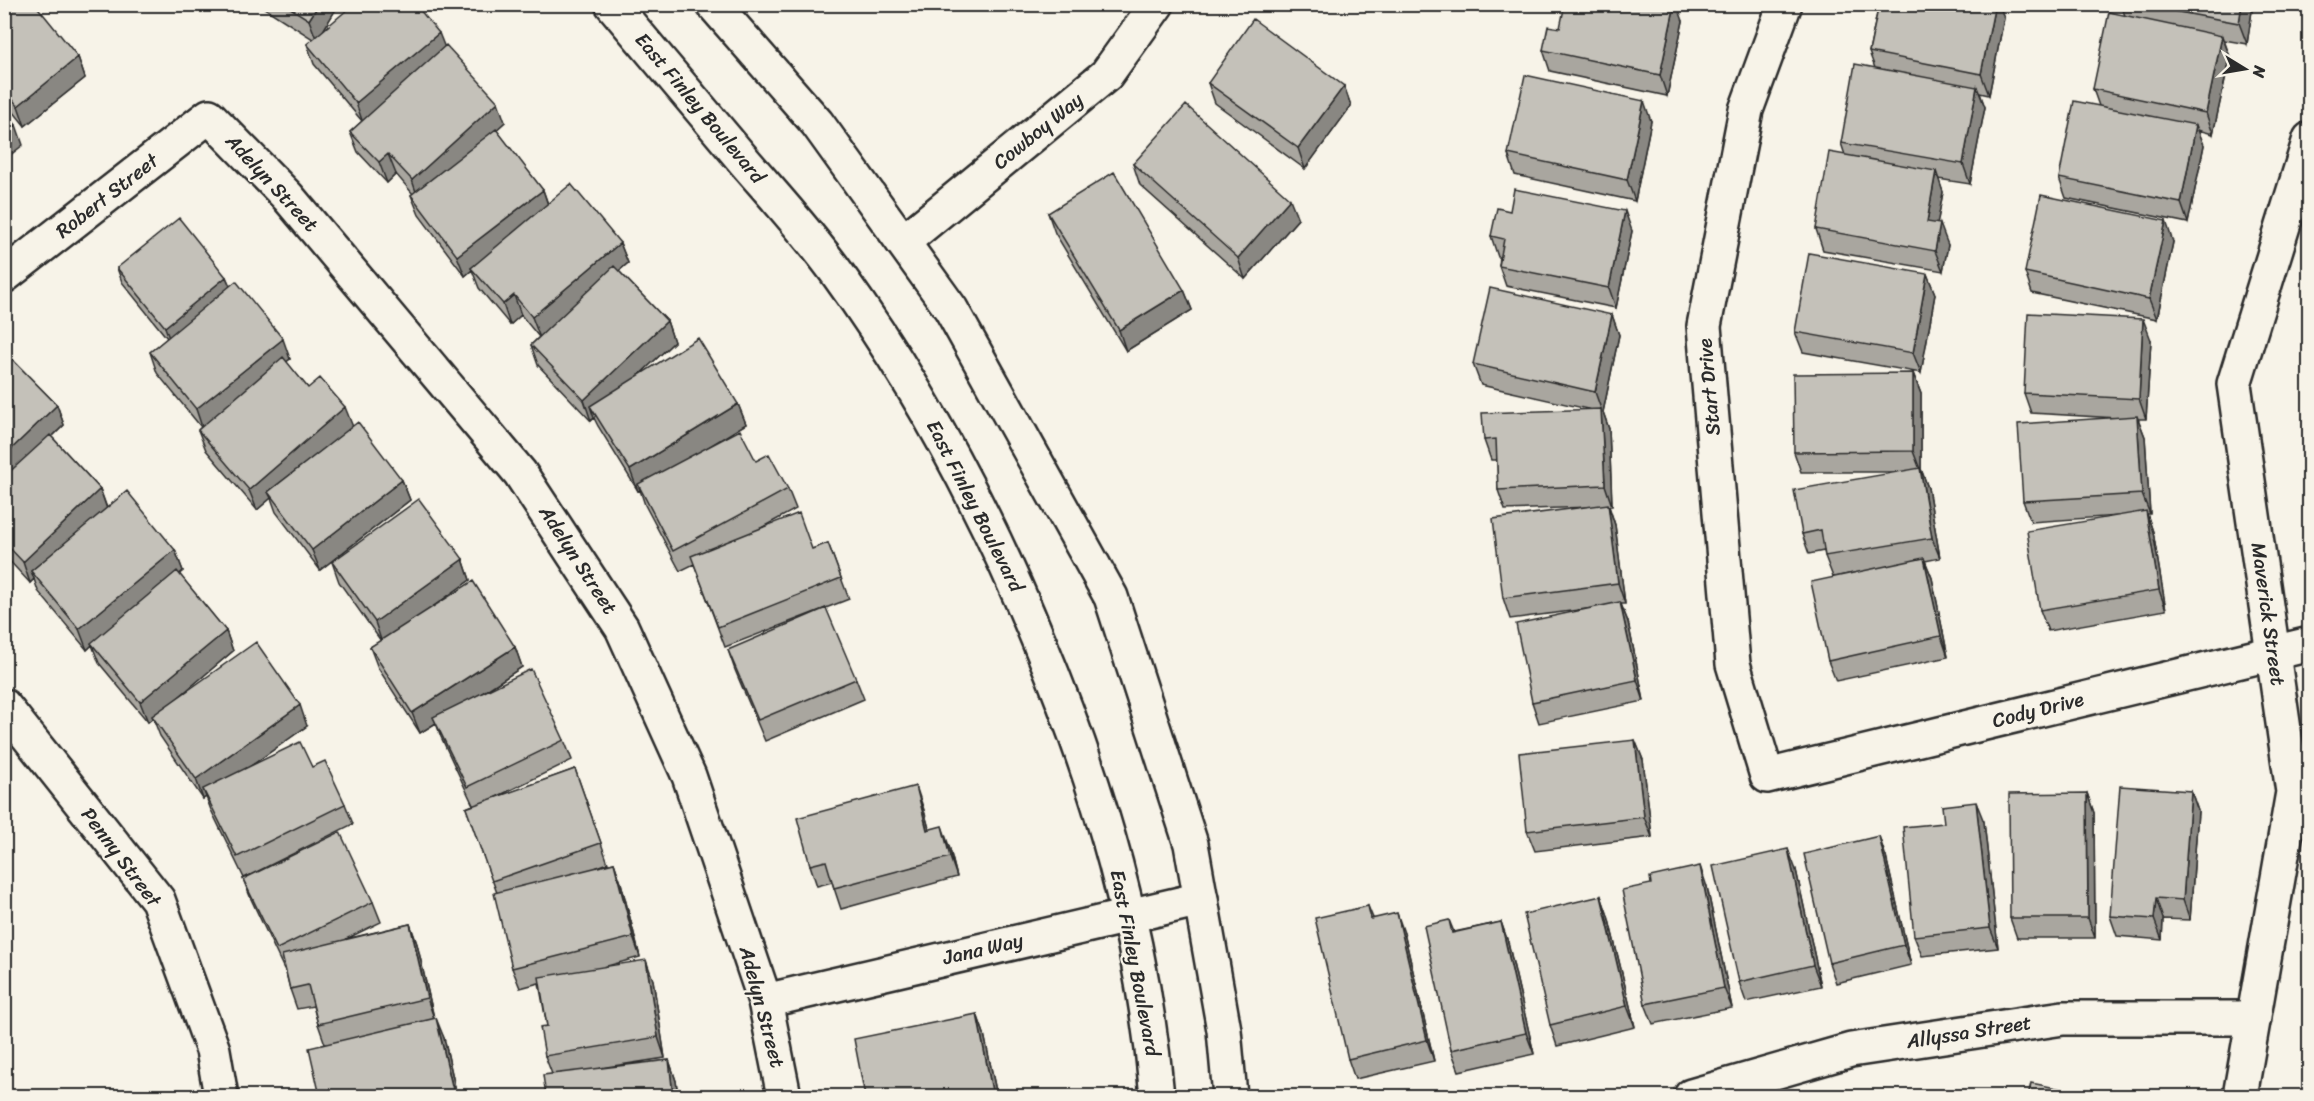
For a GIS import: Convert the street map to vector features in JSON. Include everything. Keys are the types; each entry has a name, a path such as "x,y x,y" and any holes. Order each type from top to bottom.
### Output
{"street":[{"name":"East Finley Boulevard","path":"612,4 837,273 924,406 962,475 1010,571 1057,683 1090,772 1113,848 1146,1002 1157,1096"},
{"path":"712,4 817,123 951,309 1111,597 1191,844 1224,1030 1230,1096"},
{"name":"Cowboy Way","path":"903,242 1106,75 1157,4"},
{"name":"Start Drive","path":"1767,776 1733,664 1704,326 1746,110 1785,4"},
{"name":"Robert Street","path":"4,276 209,116"},
{"name":"Adelyn Street","path":"209,116 288,197 520,473 622,628 689,776 765,1000 784,1096"},
{"name":"Maverick Street","path":"2240,1096 2293,792 2234,384 2310,139"},
{"name":"Cody Drive","path":"1767,776 2310,644"},
{"name":"Penny Street","path":"4,706 158,900 213,1050 221,1096"},
{"name":"Jana Way","path":"765,1000 1201,899"},
{"name":"Allyssa Street","path":"1691,1096 1851,1050 2063,1018 2254,1018"}],"building":[{"path":"4,4 35,4 78,57 18,106 4,89"},
{"path":"284,4 319,4 309,20"},
{"path":"354,4 415,4 439,33 356,103 307,44"},
{"path":"1565,4 1675,4 1660,75 1543,50 1548,26 1560,28"},
{"path":"1879,4 1995,4 1981,74 1869,52"},
{"path":"2135,4 2242,4 2239,23"},
{"path":"2109,12 2222,36 2206,113 2093,89"},
{"path":"1253,19 1344,86 1298,148 1208,83"},
{"path":"446,45 498,102 412,180 388,154 379,162 350,132"},
{"path":"1855,64 1977,87 1963,164 1841,143"},
{"path":"1525,75 1644,101 1627,180 1508,154"},
{"path":"2074,101 2196,125 2181,203 2059,178"},
{"path":"1186,105 1290,199 1238,258 1133,164"},
{"path":"4,111 16,125 4,134"},
{"path":"496,129 543,190 457,256 411,195"},
{"path":"1829,152 1936,171 1927,222 1940,224 1935,251 1816,229"},
{"path":"1114,172 1184,290 1119,330 1048,213"},
{"path":"571,184 620,243 532,317 514,295 503,304 471,268"},
{"path":"1514,189 1625,211 1609,288 1499,266 1504,239 1491,236 1497,208 1510,211"},
{"path":"2041,195 2166,221 2149,299 2025,272"},
{"path":"179,218 226,277 165,327 117,268"},
{"path":"1809,253 1927,274 1913,353 1795,332"},
{"path":"614,266 667,321 584,400 531,345"},
{"path":"236,281 283,339 196,409 150,352"},
{"path":"1490,288 1612,315 1595,392 1473,364"},
{"path":"2028,313 2143,319 2139,399 2024,393"},
{"path":"698,338 738,404 630,470 590,406"},
{"path":"4,351 57,405 4,456"},
{"path":"283,357 308,388 320,378 345,407 249,490 198,430"},
{"path":"1913,373 1913,451 1794,452 1793,374"},
{"path":"1601,409 1605,485 1498,490 1496,439 1484,440 1482,413"},
{"path":"2137,416 2142,494 2023,501 2018,424"},
{"path":"358,422 402,480 312,550 268,492"},
{"path":"740,430 756,461 769,454 788,489 673,551 638,484"},
{"path":"50,435 100,489 23,562 4,542 4,477"},
{"path":"1920,468 1932,538 1825,556 1821,530 1802,534 1794,490"},
{"path":"127,491 175,550 79,629 31,571"},
{"path":"419,499 463,559 375,622 332,562"},
{"path":"1608,504 1618,583 1503,598 1493,519"},
{"path":"2146,511 2159,590 2040,610 2027,531"},
{"path":"799,513 812,549 828,543 841,578 718,627 691,556"},
{"path":"1924,558 1941,636 1828,661 1811,582"},
{"path":"177,571 226,631 140,702 91,643"},
{"path":"473,581 515,647 412,713 370,647"},
{"path":"1620,602 1637,680 1532,702 1516,624"},
{"path":"826,608 856,679 758,720 728,650"},
{"path":"256,642 300,705 196,779 152,716"},
{"path":"531,669 564,740 467,787 433,717"},
{"path":"1635,740 1644,817 1527,831 1519,753"},
{"path":"300,742 312,767 325,761 345,804 237,857 203,789"},
{"path":"575,769 601,843 492,881 466,808"},
{"path":"916,786 927,830 942,826 950,857 834,888 826,861 810,865 797,818"},
{"path":"2120,786 2191,791 2183,900 2156,898 2154,919 2110,916"},
{"path":"2087,793 2088,918 2010,918 2009,794"},
{"path":"1976,802 1990,928 1914,936 1903,827 1944,823 1942,806"},
{"path":"340,832 373,902 277,949 243,879"},
{"path":"1879,836 1904,945 1829,963 1804,854"},
{"path":"1788,849 1813,965 1739,982 1713,866"},
{"path":"614,863 633,937 512,968 494,893"},
{"path":"1700,866 1724,988 1645,1004 1622,890 1651,884 1650,877"},
{"path":"1601,896 1627,1006 1550,1025 1524,914"},
{"path":"1368,906 1371,919 1397,913 1427,1040 1348,1059 1315,918"},
{"path":"1449,920 1452,933 1501,922 1526,1033 1451,1050 1424,926"},
{"path":"410,924 427,998 318,1024 308,985 290,989 282,955"},
{"path":"646,960 658,1037 545,1056 540,1027 547,1026 539,977"},
{"path":"977,1014 992,1091 962,1096 865,1096 854,1039"},
{"path":"436,1018 454,1094 442,1096 320,1096 309,1048"},
{"path":"669,1060 673,1096 546,1096 543,1075"},
{"path":"2031,1083 2097,1096 2028,1096"}]}
